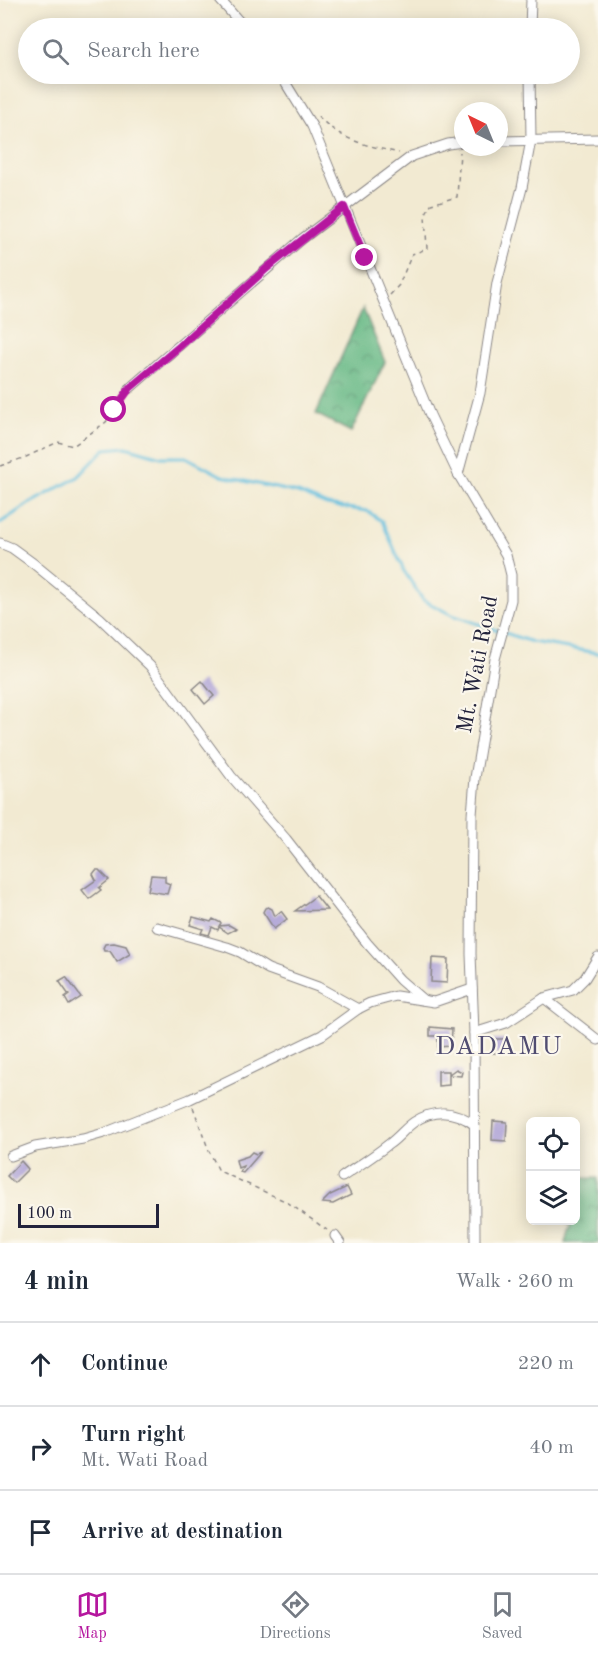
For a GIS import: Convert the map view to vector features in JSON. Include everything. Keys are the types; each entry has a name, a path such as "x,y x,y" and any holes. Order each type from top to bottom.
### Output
{"street":[{"path":"220,0 236,18"},
{"path":"530,18 531,0"},
{"name":"Mt. Wati Road","path":"285,84 312,126 430,415 458,474 506,555 511,575 511,600 495,659 475,778 471,889 476,1243"},
{"path":"458,474 480,393 497,283 522,188 531,140 530,84"},
{"path":"508,141 598,139"},
{"path":"130,388 293,247 344,207 412,156 454,144"},
{"path":"0,543 12,548 34,564 100,618 150,666 231,776 286,839 367,943 400,980 423,1000"},
{"path":"157,927 240,952 268,969 318,987 358,1009"},
{"path":"474,1033 506,1023 544,998 573,990 585,978 598,957"},
{"path":"11,1156 42,1146 104,1133 190,1099 322,1035 370,1003 396,996 434,1002 472,989"},
{"path":"544,998 598,1040"},
{"path":"342,1177 389,1144 412,1123 425,1116 453,1113 475,1125"}],"path":[{"path":"316,114 324,123 354,142 412,156"},
{"path":"383,303 399,285 412,254 427,249 425,215 431,204 457,197 461,156"},
{"path":"0,466 26,458 58,442 73,446 106,422 130,388"},
{"path":"190,1099 209,1151 219,1171 287,1202 338,1239"}],"green space":[{"path":"363,308 385,362 351,432 316,414"},
{"path":"580,1178 598,1178 598,1243 565,1243 571,1227 569,1225 580,1225"}],"building":[{"path":"202,681 214,696 205,704 193,689"},
{"path":"99,870 109,880 89,899 82,890 96,880 93,874"},
{"path":"151,875 165,876 165,882 170,884 167,894 148,891"},
{"path":"316,896 327,910 295,911"},
{"path":"268,907 272,909 275,916 281,911 287,919 274,929 263,912"},
{"path":"193,917 211,922 213,919 221,923 219,926 229,925 236,929 228,933 219,927 218,930 212,927 209,935 201,933 203,929 190,925"},
{"path":"114,943 126,946 130,954 117,962 110,951 104,951 103,948 105,944"},
{"path":"432,958 448,959 447,983 431,982"},
{"path":"66,977 81,997 69,1005 65,998 69,995 59,981"},
{"path":"430,1027 452,1029 451,1046 438,1047 438,1036 430,1036"},
{"path":"493,1039 506,1039 507,1053 493,1053"},
{"path":"456,1069 462,1072 461,1076 449,1075 449,1085 438,1086 438,1071 449,1071 449,1074"},
{"path":"493,1121 507,1122 506,1141 492,1140"},
{"path":"252,1152 256,1154 261,1152 243,1173 240,1172 243,1166 238,1168 236,1160"},
{"path":"21,1161 28,1169 14,1183 7,1176"},
{"path":"347,1187 351,1195 333,1204 322,1203 330,1195"}],"waterway":[{"path":"0,523 78,477 105,449 126,447 161,457 186,457 222,476 298,493 327,505 367,511 382,521 404,571 423,600 452,615 532,642 598,653"}],"district":[{"name":"DADAMU","path":"499,1045"}],"route":[{"path":"114,410 130,388 267,268 344,207 365,258"}]}
